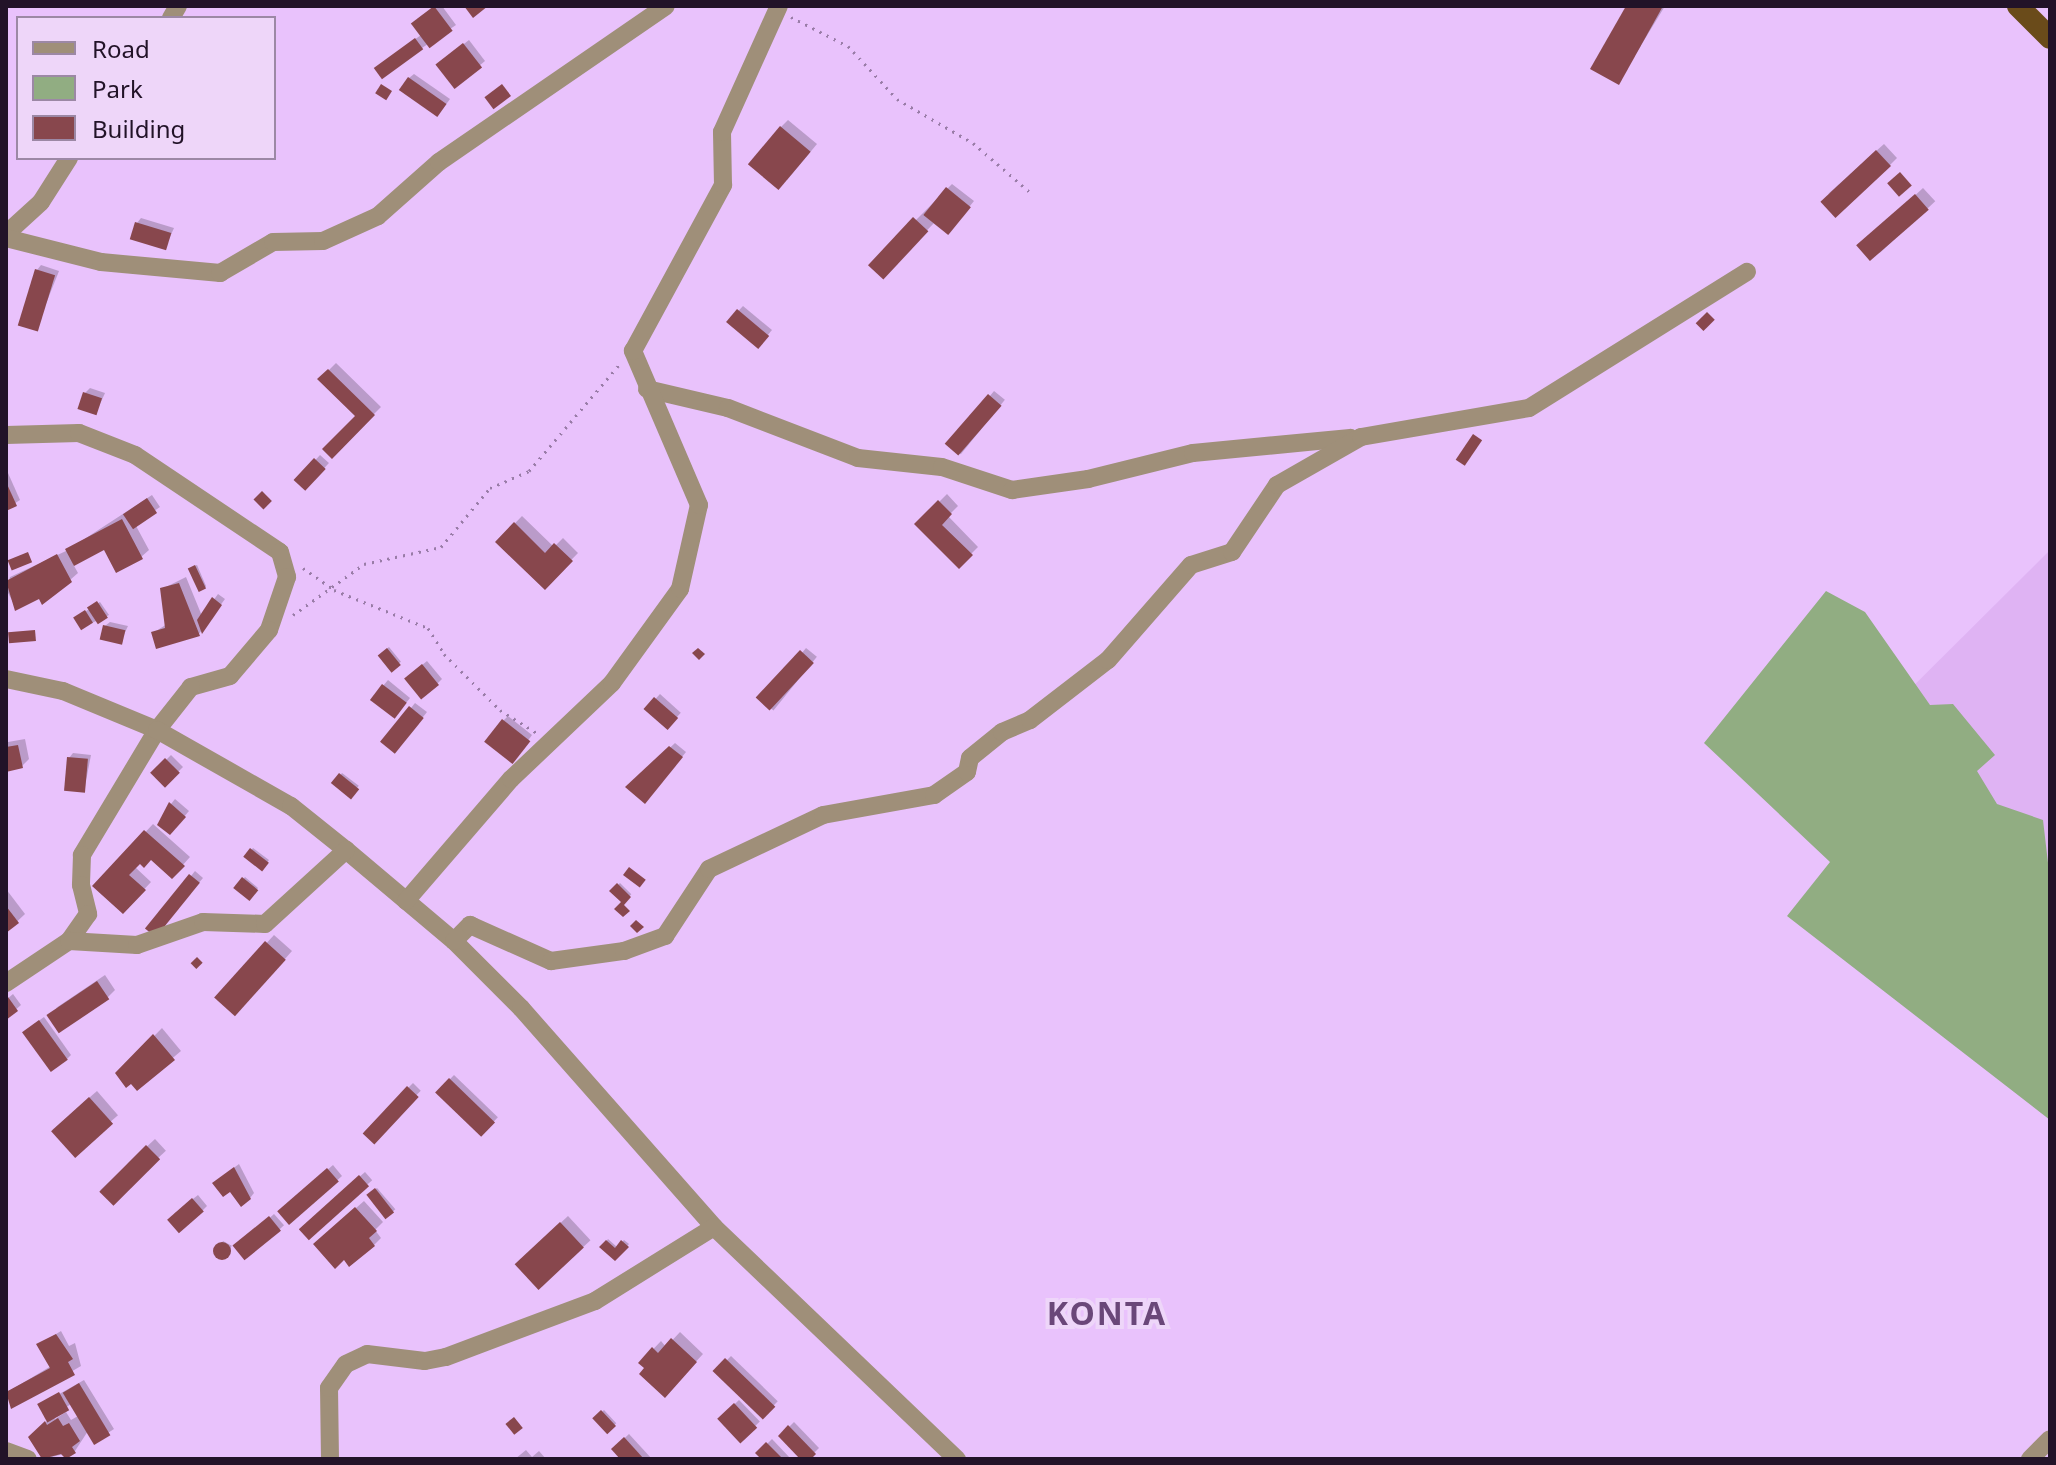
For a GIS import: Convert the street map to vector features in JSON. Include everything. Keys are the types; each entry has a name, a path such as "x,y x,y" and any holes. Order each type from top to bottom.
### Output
{"highway":[{"path":"2018,6 2050,38"}],"street":[{"path":"6,236 101,262 220,273 273,242 323,241 378,216 439,162 666,6"},
{"path":"406,901 551,741 612,683 680,589 699,505 633,351 723,185 722,132 778,8"},
{"path":"6,236 41,202 68,160"},
{"path":"647,389 728,408 858,458 942,467 1012,490 1088,479 1193,453 1361,437 1529,408 1747,272"},
{"path":"6,435 79,433 135,455 280,552 287,577 269,630 230,676 191,687 157,730 82,855 88,914 69,941 6,983"},
{"path":"454,941 470,925 551,961 624,951 665,936 709,869 823,815 934,795 967,772 970,758 1002,732 1030,720 1108,660 1191,565 1232,552 1277,485 1361,437"},
{"path":"6,679 63,691 157,730 291,806 346,850 454,941 521,1008 714,1227 957,1459"},
{"path":"69,941 137,945 203,922 265,924 346,850"},
{"path":"330,1459 329,1388 346,1364 367,1354 425,1361 446,1357 595,1301 714,1227"},
{"path":"2030,1459 2050,1439"},
{"path":"6,1451 28,1459"}],"path":[{"path":"778,8 848,46 897,99 973,143 1031,193"},
{"path":"269,630 334,590 364,564 441,547 490,488 529,471 633,351"},
{"path":"280,552 334,590 428,628 444,654 500,710 551,741"}],"shaded area":[{"path":"2050,550 2050,937 1858,741"}],"green space":[{"path":"1826,591 1865,612 1930,705 1953,704 1995,755 1977,771 1997,804 2043,820 2050,880 2050,1120 1787,916 1830,862 1704,743"}],"building":[{"path":"434,6 453,31 429,48 411,23"},
{"path":"464,6 488,6 473,18"},
{"path":"1626,6 1663,6 1619,85 1590,69"},
{"path":"415,38 423,49 382,79 374,68"},
{"path":"463,43 482,67 455,89 435,65"},
{"path":"408,77 447,104 437,117 399,90"},
{"path":"381,84 392,91 386,100 375,93"},
{"path":"502,84 511,96 493,109 484,97"},
{"path":"780,126 811,152 779,190 748,164"},
{"path":"1876,150 1891,166 1835,218 1820,202"},
{"path":"1900,172 1912,186 1899,197 1887,183"},
{"path":"946,187 971,207 948,235 923,215"},
{"path":"1915,194 1929,210 1870,261 1856,245"},
{"path":"913,217 928,231 883,280 868,265"},
{"path":"135,222 171,233 166,250 130,239"},
{"path":"35,269 55,275 38,332 18,325"},
{"path":"737,309 769,336 758,349 726,322"},
{"path":"1707,312 1715,320 1703,331 1696,323"},
{"path":"328,369 375,415 332,459 322,449 355,416 317,379"},
{"path":"83,392 102,398 96,415 77,409"},
{"path":"988,394 1002,406 958,456 945,444"},
{"path":"1473,434 1482,440 1465,466 1456,460"},
{"path":"314,458 326,469 305,491 294,480"},
{"path":"6,482 17,506 6,511"},
{"path":"262,491 272,501 263,509 254,499"},
{"path":"147,498 157,513 133,529 123,514"},
{"path":"938,500 952,514 942,525 973,555 959,569 914,524"},
{"path":"122,519 143,559 116,573 104,550 74,566 65,549"},
{"path":"514,522 545,553 554,543 573,561 545,590 495,542"},
{"path":"28,552 32,562 12,570 8,560"},
{"path":"57,554 72,582 42,605 39,599 15,611 6,581"},
{"path":"195,565 206,589 199,592 188,568"},
{"path":"179,583 200,636 156,649 151,632 165,628 160,588"},
{"path":"212,597 222,605 202,634 197,620"},
{"path":"97,601 108,618 98,624 87,608"},
{"path":"85,610 93,623 81,630 73,617"},
{"path":"103,625 125,630 122,645 100,640"},
{"path":"35,630 36,641 9,643 8,632"},
{"path":"387,648 401,665 392,673 378,656"},
{"path":"698,648 705,654 699,660 692,653"},
{"path":"800,650 814,663 770,710 756,698"},
{"path":"422,664 439,685 421,699 404,678"},
{"path":"382,684 407,703 395,719 370,700"},
{"path":"654,697 678,718 668,730 644,709"},
{"path":"409,706 424,718 395,754 380,742"},
{"path":"502,719 530,741 513,764 484,742"},
{"path":"18,745 23,768 6,772 6,747"},
{"path":"669,746 683,757 645,804 625,787"},
{"path":"67,757 88,759 85,793 64,791"},
{"path":"165,758 180,773 165,788 150,773"},
{"path":"339,773 359,789 351,799 331,783"},
{"path":"169,802 186,817 170,835 157,825"},
{"path":"144,830 185,866 172,879 151,860 144,868 140,864 129,875 146,890 123,914 92,886"},
{"path":"250,848 269,863 262,871 243,857"},
{"path":"629,867 646,880 640,888 623,875"},
{"path":"189,874 200,883 156,937 145,928"},
{"path":"242,877 258,890 250,901 233,888"},
{"path":"617,883 631,897 624,905 630,911 623,917 614,909 621,902 609,891"},
{"path":"6,906 19,923 6,933"},
{"path":"636,920 644,927 637,933 630,926"},
{"path":"265,941 286,960 235,1016 214,997"},
{"path":"197,957 203,963 196,969 191,963"},
{"path":"97,981 109,999 59,1033 46,1015"},
{"path":"8,997 18,1011 6,1020 6,999"},
{"path":"39,1020 68,1060 51,1072 22,1032"},
{"path":"153,1034 175,1060 137,1091 131,1084 126,1088 115,1073"},
{"path":"449,1078 495,1122 481,1137 435,1092"},
{"path":"407,1086 419,1097 374,1144 363,1134"},
{"path":"89,1097 113,1124 75,1158 51,1131"},
{"path":"146,1145 160,1159 113,1206 99,1192"},
{"path":"234,1167 251,1199 241,1207 230,1192 223,1197 212,1183"},
{"path":"327,1168 339,1182 289,1225 277,1211"},
{"path":"359,1175 369,1186 309,1240 299,1229"},
{"path":"375,1188 394,1212 385,1219 366,1195"},
{"path":"192,1198 204,1212 179,1233 167,1220"},
{"path":"355,1207 377,1231 369,1238 375,1246 349,1267 344,1260 335,1269 313,1244"},
{"path":"269,1216 281,1231 244,1260 232,1246"},
{"path":"560,1222 584,1248 539,1290 515,1264"},
{"path":"606,1240 615,1248 621,1240 629,1247 615,1261 599,1247"},
{"path":"218,1242 226,1242 231,1251 229,1258 218,1260 213,1255 213,1247"},
{"path":"56,1334 73,1359 68,1362 75,1375 11,1409 6,1392 50,1368 36,1344"},
{"path":"671,1338 697,1362 665,1398 639,1374 644,1368 638,1363 652,1347 658,1353"},
{"path":"725,1358 775,1407 763,1420 712,1371"},
{"path":"79,1383 110,1435 94,1445 63,1393"},
{"path":"59,1392 69,1410 47,1422 37,1404"},
{"path":"734,1403 757,1428 740,1444 717,1419"},
{"path":"601,1410 616,1426 607,1434 592,1418"},
{"path":"514,1417 523,1428 514,1435 505,1424"},
{"path":"58,1418 63,1426 69,1423 80,1441 72,1447 76,1453 66,1459 61,1454 42,1459 28,1437 45,1421 47,1425"},
{"path":"788,1425 816,1454 811,1459 800,1459 778,1436"},
{"path":"624,1437 644,1459 620,1459 611,1449"},
{"path":"766,1442 783,1459 761,1459 755,1453"}],"district":[{"name":"KONTA","path":"1107,1313"}]}
